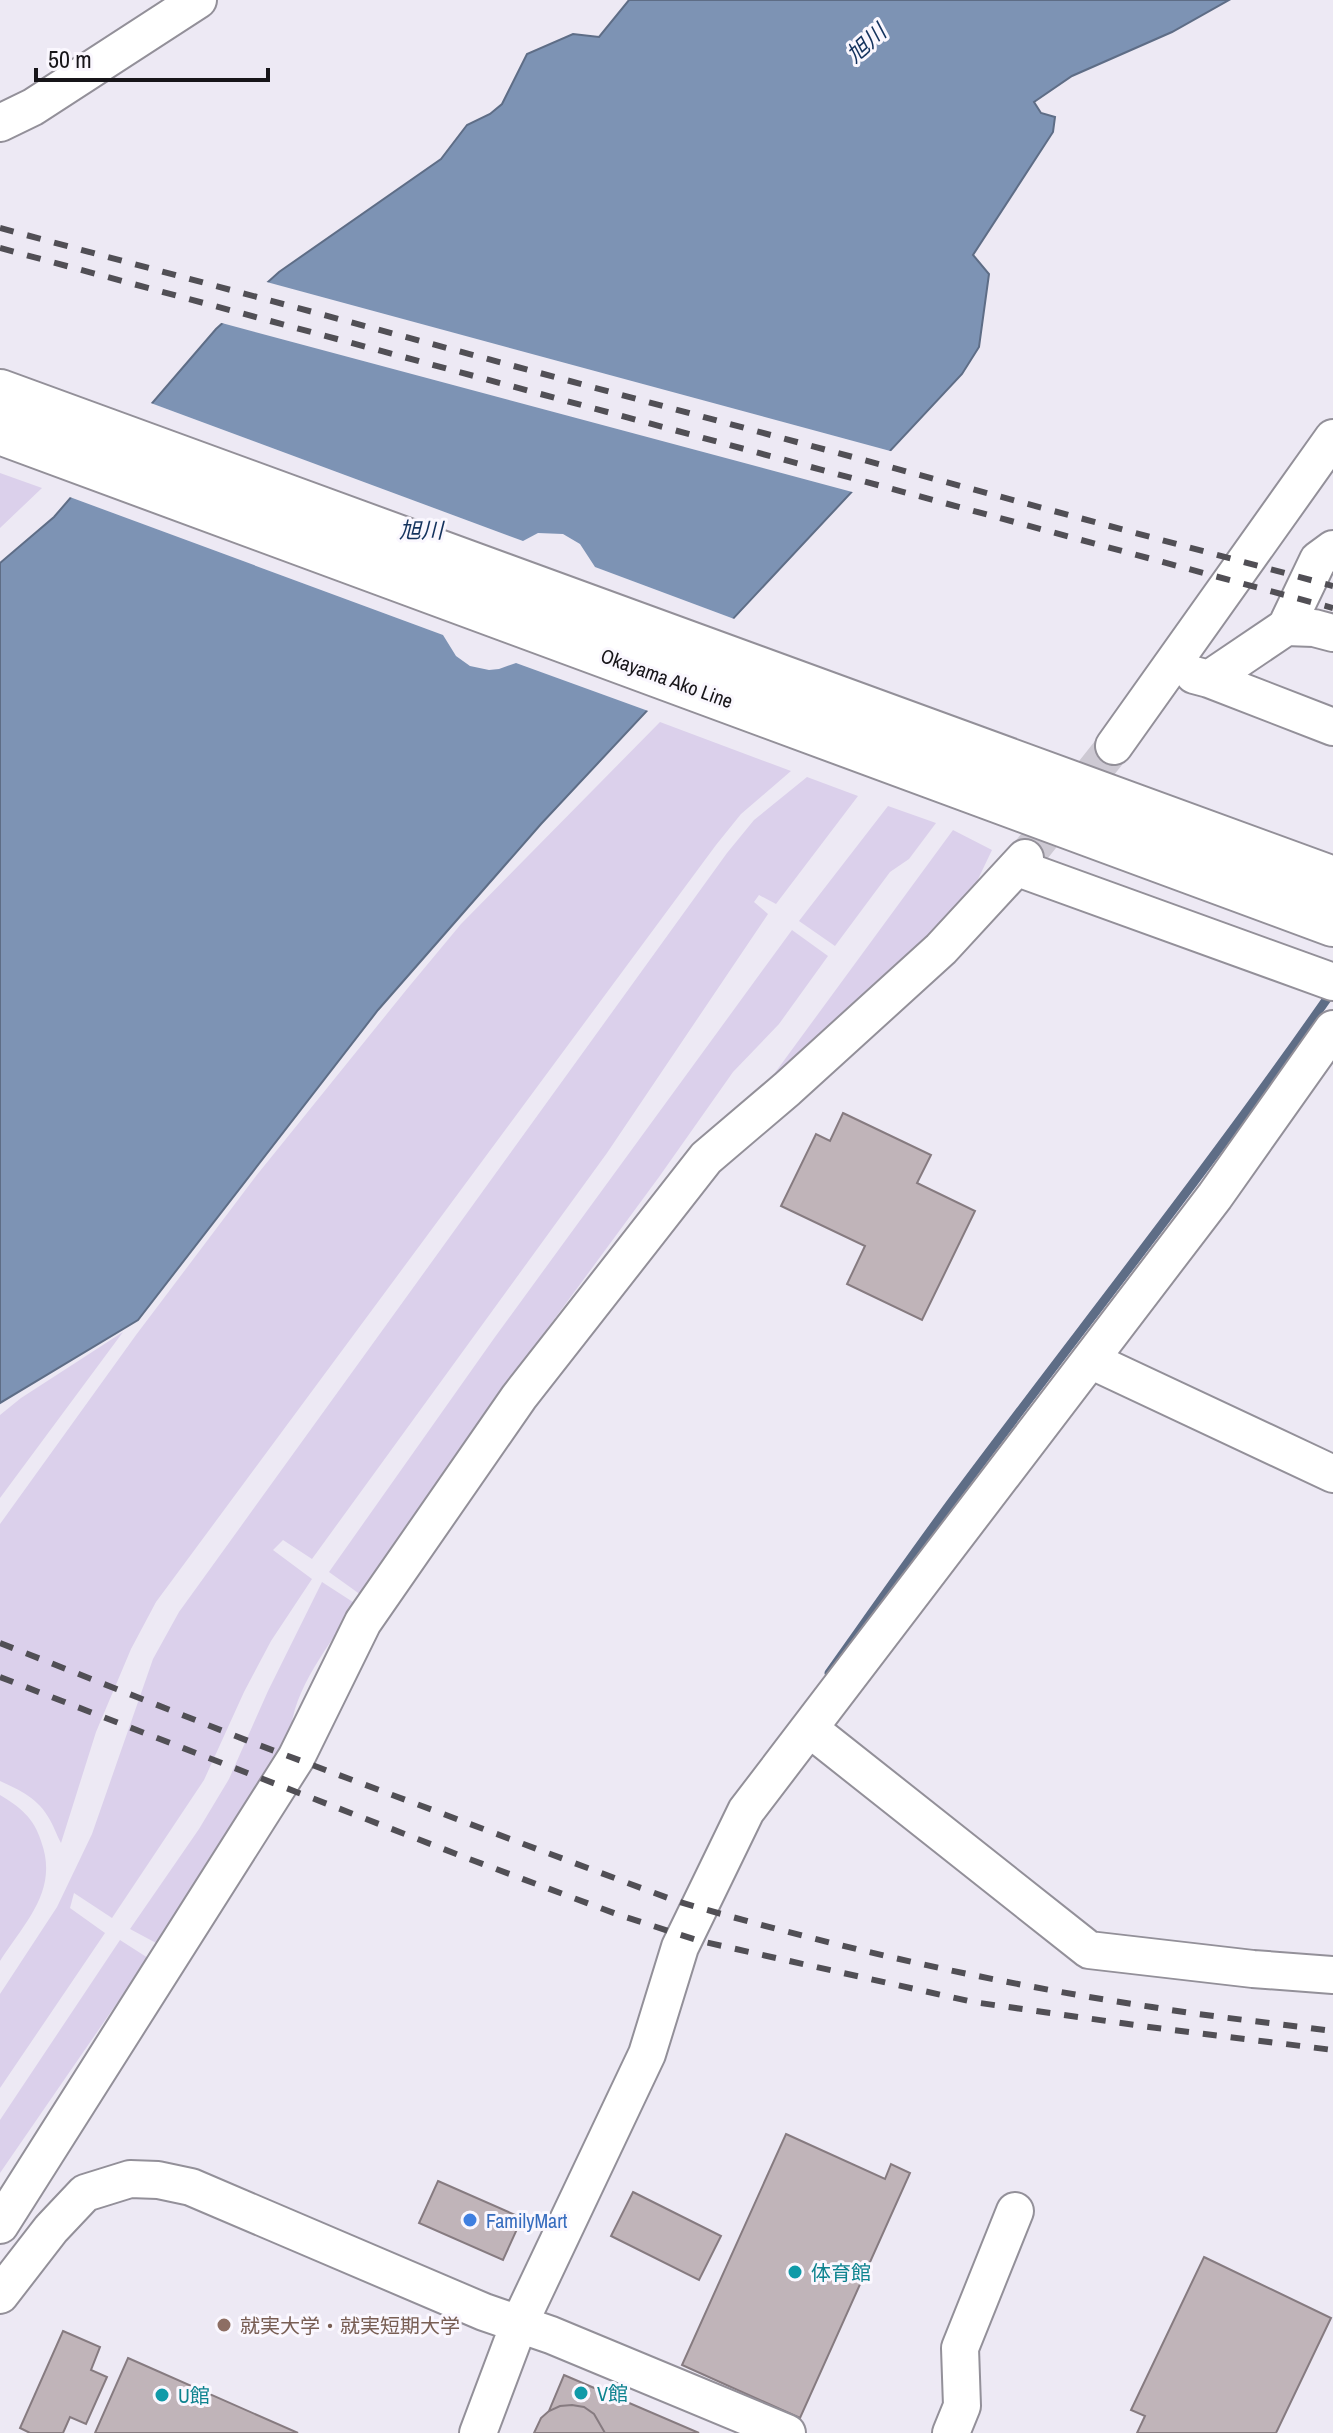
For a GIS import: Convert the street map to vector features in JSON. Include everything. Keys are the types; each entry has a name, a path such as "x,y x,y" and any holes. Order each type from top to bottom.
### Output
{"main road":[{"name":"Okayama Ako Line","path":"0,392 950,761 1332,923"},
{"name":"Okayama Ako Line","path":"0,432 950,761 1333,879"}],"street":[{"path":"0,123 33,107 198,0"},
{"path":"1114,746 1333,438"},
{"path":"1209,679 1286,627 1318,560 1333,549"},
{"path":"1286,627 1314,628 1333,633"},
{"path":"1169,669 1209,679 1333,727"},
{"path":"0,2225 291,1767 363,1622 519,1397 706,1158 941,949 1021,863 1329,980"},
{"path":"478,2433 519,2324 647,2054 680,1947 746,1811 1215,1196 1333,1029"},
{"path":"1090,1360 1333,1474"},
{"path":"810,1729 1089,1950 1333,1975"},
{"path":"0,2295 51,2229 85,2193 130,2179 158,2180 191,2187 484,2312 551,2335 787,2433"},
{"path":"951,2433 962,2406 960,2348 1015,2211"}],"shaded area":[{"path":"0,473 42,488 0,528"},
{"path":"660,722 791,771 741,814 716,845 156,1602 131,1649 96,1732 61,1843 40,1806 0,1781 0,1524 136,1335 256,1176 407,989 461,924"},
{"path":"807,777 858,796 776,904 759,895 754,902 768,914 607,1153 312,1559 283,1540 273,1550 312,1579 271,1641 204,1780 112,1918 74,1893 70,1908 105,1933 0,2088 0,1994 57,1907 92,1834 153,1659 179,1612 727,853 754,820"},
{"path":"888,806 936,823 909,859 890,872 835,946 799,921"},
{"path":"953,830 992,850 970,896 887,983 766,1085"},
{"path":"792,930 828,956 779,1024 733,1072 486,1412 361,1595 329,1572 495,1337"},
{"path":"123,1332 0,1498 0,1415"},
{"path":"322,1582 356,1604 304,1686 292,1721 291,1738 158,1944 130,1929 199,1829 229,1779"},
{"path":"0,1795 20,1809 34,1826 41,1841 46,1875 37,1904 0,1961"},
{"path":"120,1940 148,1958 0,2173 0,2120"}],"water":[{"name":"旭川","path":"629,0 1229,0 1172,32 1072,76 1034,102 1041,113 1055,117 1053,132 973,255 989,274 979,347 962,374 541,824 378,1010 138,1320 0,1403 0,563 54,517 216,329 279,272 441,159 467,125 490,114 502,104 527,54 573,34 599,37"}],"pier":[{"path":"263,281 894,452 856,493 218,322"},
{"path":"148,402 523,541 538,533 563,534 580,544 595,567 737,620 651,712 516,663 489,670 470,666 456,656 443,635 67,496"}],"building":[{"path":"843,1113 931,1155 917,1183 975,1211 922,1320 847,1284 865,1246 781,1206 816,1134 830,1141"},
{"name":"体育館","path":"786,2134 885,2179 891,2164 910,2173 800,2418 682,2365"},
{"name":"FamilyMart","path":"438,2181 522,2218 503,2260 419,2223"},
{"path":"633,2192 721,2236 699,2280 611,2236"},
{"path":"1204,2257 1331,2318 1276,2433 1137,2433 1145,2416 1131,2410"},
{"path":"63,2331 100,2347 91,2370 107,2377 86,2424 70,2417 63,2433 30,2433 20,2428"},
{"name":"U館","path":"128,2358 298,2433 95,2433"},
{"name":"V館","path":"564,2375 699,2433 534,2433 541,2418 549,2411"},
{"path":"572,2405 584,2407 594,2414 605,2433 534,2433 541,2418 549,2411"}],"waterway":[{"path":"829,1673 956,1496 1194,1182 1333,990"}],"tunnel":[{"path":"1025,858 1114,746"}],"railway":[{"path":"0,228 1333,586"},
{"path":"0,248 1333,608"},
{"path":"0,1643 256,1744 676,1901 852,1948 972,1975 1175,2011 1333,2031"},
{"path":"0,1677 464,1857 619,1915 700,1941 973,2002 1333,2050"}],"place":[{"name":"FamilyMart","path":"470,2220"},
{"name":"体育館","path":"795,2272"},
{"name":"就実大学・就実短期大学","path":"224,2325"},
{"name":"V館","path":"581,2393"},
{"name":"U館","path":"162,2395"}]}
